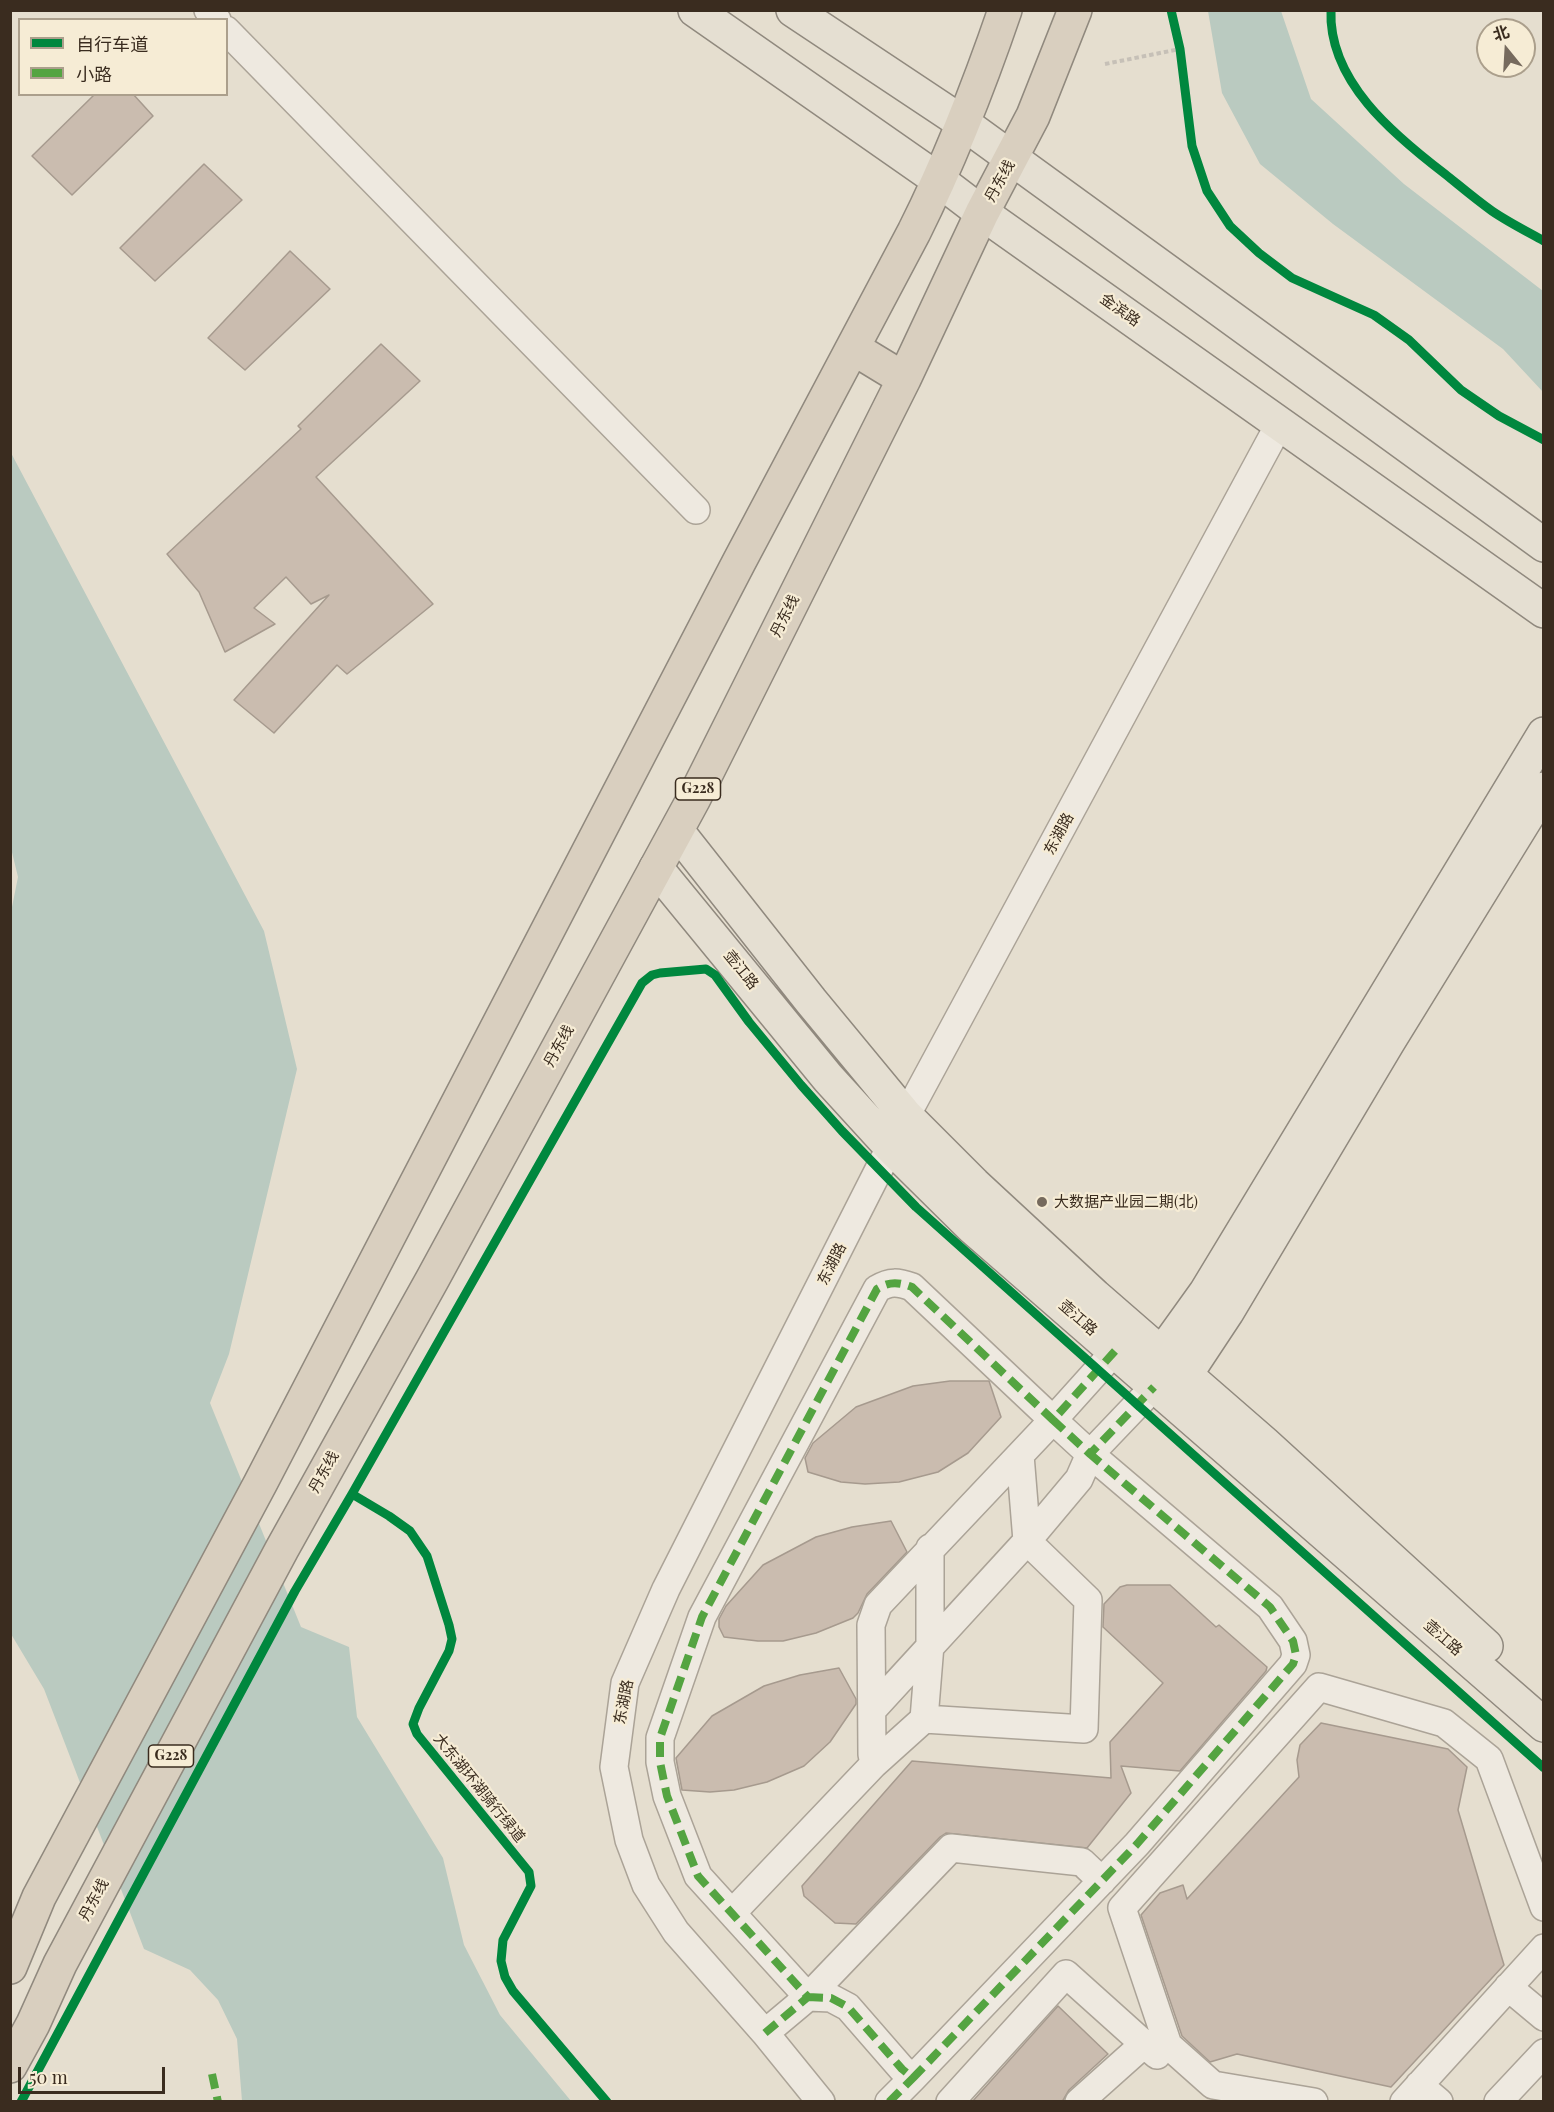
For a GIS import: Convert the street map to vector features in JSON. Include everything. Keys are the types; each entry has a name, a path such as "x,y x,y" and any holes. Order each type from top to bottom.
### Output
{"highway":[{"path":"10,1967 39,1897 260,1484 739,562 940,181 983,76 1005,10"},
{"name":"丹东线","path":"10,2066 33,2024 60,1964 282,1549 676,831 904,379 982,213 1012,160 1033,116 1075,10"},
{"path":"853,348 904,379"}],"main road":[{"name":"金滨路","path":"695,10 940,181 1544,611"},
{"path":"794,10 963,123 1544,546"},
{"path":"1163,1378 1206,1292 1544,734"},
{"path":"1163,1378 1227,1312 1382,1052 1544,789"},
{"name":"壶江路","path":"676,831 906,1116 974,1184 1095,1296 1163,1378 1544,1725"},
{"name":"壶江路","path":"656,868 808,1055 891,1147 972,1227 1115,1351 1163,1378 1264,1443 1544,1697"}],"street":[{"path":"228,32 696,510"},
{"name":"东湖路","path":"821,2102 765,2032 676,1932 646,1884 628,1840 614,1767 626,1683 666,1589 906,1116 1280,423"},
{"path":"889,2102 913,2078 1137,1844 1293,1664 1296,1655 1293,1641 1270,1608 1090,1454 912,1287 899,1282 887,1283 877,1289 702,1617 664,1720 660,1738 660,1762 667,1796 698,1876 808,1996 831,1998 848,2007 902,2069 913,2078"},
{"path":"874,1764 871,1625 878,1605 1115,1351"},
{"path":"872,1710 1027,1541 1079,1479 1090,1454 1163,1378"},
{"path":"924,1719 1084,1729 1088,1600 1027,1541 1020,1455"},
{"path":"732,1913 874,1764 924,1719 930,1645 930,1548"},
{"path":"1314,2102 1213,2085 1168,2045 1122,1908 1319,1688 1444,1723 1489,1760 1544,1907"},
{"path":"765,2032 808,1996 951,1848 1082,1862 1102,1881"},
{"path":"1421,2096 1508,1987 1544,1948"},
{"path":"950,2102 1066,1974 1208,2102"},
{"path":"1508,1987 1544,2017"},
{"path":"1079,2102 1144,2044"},
{"path":"1498,2102 1544,2053"}],"path":[{"path":"1105,64 1180,49"}],"shaded area":[{"path":"1208,11 1281,11 1311,99 1404,184 1543,291 1543,392 1503,349 1333,224 1260,164 1222,93"},
{"path":"10,451 264,931 297,1069 229,1354 210,1403 301,1627 349,1647 357,1717 443,1858 464,1945 500,2015 571,2101 242,2101 237,2039 218,2000 190,1970 144,1949 44,1689 11,1634 10,917 18,877 10,844"}],"building":[{"path":"93,96 135,96 153,116 72,195 32,156"},
{"path":"204,164 242,200 155,281 120,248"},
{"path":"290,251 330,289 245,370 208,338"},
{"path":"381,344 420,381 316,477 433,604 347,674 337,665 274,733 234,700 329,595 311,604 286,577 254,608 275,624 225,652 199,592 167,554 301,429 298,426"},
{"path":"950,1381 989,1381 1001,1417 968,1453 938,1472 899,1482 865,1484 841,1482 808,1472 805,1458 813,1443 856,1407 913,1386"},
{"path":"891,1521 907,1552 867,1594 853,1618 816,1633 783,1641 724,1637 719,1627 719,1619 726,1606 763,1565 816,1537 852,1527"},
{"path":"1170,1585 1216,1627 1219,1625 1267,1667 1180,1771 1121,1766 1131,1793 1087,1848 946,1833 856,1924 835,1923 804,1896 802,1886 912,1761 1111,1778 1110,1742 1163,1683 1103,1627 1104,1604 1120,1587"},
{"path":"839,1668 856,1699 856,1704 830,1742 804,1766 767,1782 734,1790 710,1792 682,1790 676,1758 712,1716 764,1686 800,1675"},
{"path":"1321,1723 1448,1749 1467,1767 1458,1810 1504,1965 1391,2087 1237,2054 1210,2062 1182,2036 1141,1915 1160,1893 1183,1885 1187,1899 1299,1777 1297,1760 1300,1745"},
{"path":"1058,2006 1108,2054 1069,2090 1062,2102 972,2102"}],"marked path":[{"path":"765,2033 808,1997 698,1876 667,1796 660,1762 660,1738 702,1617 877,1289 894,1283 912,1287 1053,1420"},
{"path":"1115,1351 1053,1420 1090,1454 1154,1387"},
{"path":"808,1997 831,1998 848,2007 902,2069 913,2078 1137,1844 1293,1664 1296,1655 1293,1641 1270,1607 1090,1454"},
{"path":"212,2074 218,2102"},
{"path":"889,2102 913,2078"}],"cycle path":[{"path":"1171,10 1180,49 1192,146 1207,191 1230,226 1259,253 1292,278 1374,315 1409,340 1461,390 1499,416 1544,440"},
{"path":"1331,10 1333,36 1340,60 1352,83 1386,124 1425,159 1486,206 1504,219 1544,241"},
{"path":"21,2102 295,1591 642,983 652,975 660,973 706,969 715,975 749,1022 801,1085 916,1207 1544,1768"},
{"name":"大东湖环湖骑行绿道","path":"352,1494 410,1531 427,1556 449,1625 452,1639 449,1651 419,1708 413,1724 417,1734 529,1872 531,1886 503,1940 501,1961 505,1977 513,1991 607,2102"}],"place":[{"name":"大数据产业园二期(北)","path":"1042,1202"}]}
